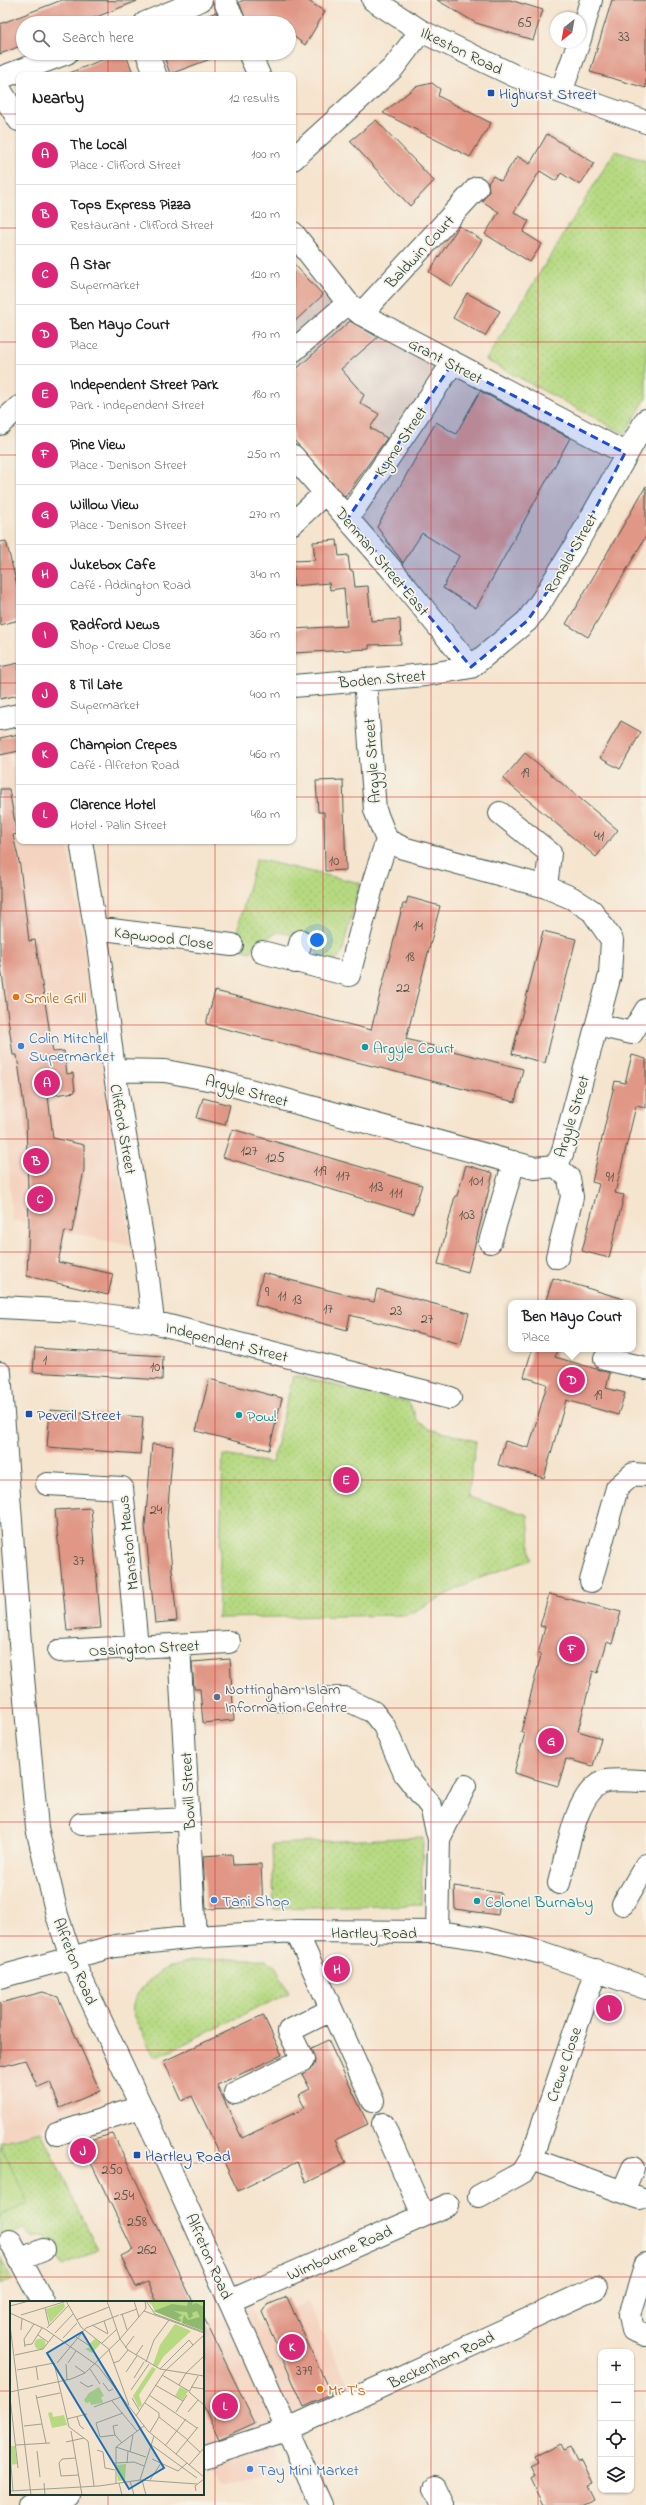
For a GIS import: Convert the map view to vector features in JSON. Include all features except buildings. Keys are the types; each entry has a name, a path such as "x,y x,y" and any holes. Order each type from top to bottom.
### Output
{"street":[{"path":"162,16 201,0"},
{"path":"224,0 232,16"},
{"path":"586,19 591,0"},
{"name":"Ilkeston Road","path":"386,4 421,31 515,76 646,122"},
{"path":"296,155 393,68 421,31"},
{"path":"561,92 577,48"},
{"path":"16,72 48,60"},
{"path":"150,60 154,72"},
{"path":"252,60 258,72"},
{"path":"0,78 16,72"},
{"path":"0,90 16,115"},
{"name":"Baldwin Court","path":"296,349 354,308 477,188"},
{"name":"Grant Street","path":"296,237 354,308 452,364 626,453"},
{"name":"Kyme Street","path":"348,518 452,364"},
{"path":"0,424 16,410"},
{"name":"Ronald Street","path":"471,667 527,621 542,600 577,543 626,453 646,420"},
{"name":"Denman Street East","path":"296,459 348,518 471,667"},
{"path":"296,520 325,493"},
{"name":"Boden Street","path":"296,686 425,675 471,667"},
{"name":"Argyle Street","path":"114,1070 165,1071 213,1080 534,1168 556,1166 562,1154 610,975 613,955 612,940 592,911 572,898 546,887 403,848 387,840 379,825 375,810 365,680"},
{"path":"0,719 16,716"},
{"path":"500,813 550,853 546,887"},
{"path":"262,952 295,962 349,975 374,880 387,840"},
{"name":"Clifford Street","path":"81,844 95,928 114,1070 146,1260 153,1322"},
{"name":"Kapwood Close","path":"95,928 232,945"},
{"path":"295,962 301,941"},
{"path":"597,1025 632,1033 646,1010"},
{"path":"490,1242 514,1162"},
{"path":"556,1166 569,1178 572,1197 558,1257"},
{"name":"Independent Street","path":"0,1307 84,1312 153,1322 450,1398"},
{"path":"605,1359 643,1361"},
{"name":"Alfreton Road","path":"0,1373 21,1656 37,1828 57,1915 71,1957 230,2301 286,2430 321,2505"},
{"path":"591,1581 617,1488 633,1474 646,1475"},
{"name":"Manston Mews","path":"47,1484 122,1488 138,1647"},
{"name":"Ossington Street","path":"59,1651 229,1642"},
{"name":"Bovill Street","path":"179,1645 195,1936"},
{"path":"279,1700 344,1698 373,1712 384,1726 405,1774 431,1807 439,1839 437,1932"},
{"path":"559,1884 582,1802 592,1788 607,1781 645,1780"},
{"path":"439,1839 465,1786"},
{"path":"81,1824 189,1819"},
{"path":"623,1904 646,1865"},
{"path":"296,1931 373,2101"},
{"name":"Hartley Road","path":"0,1977 115,1946 195,1936 296,1931 437,1932 486,1938 596,1970 646,1988"},
{"name":"Crewe Close","path":"479,2196 523,2172 531,2159 596,1970"},
{"path":"235,2093 303,2060 289,2031 331,2010"},
{"path":"57,2134 141,2107"},
{"path":"383,2124 423,2215"},
{"path":"531,2159 631,2195 633,2168"},
{"name":"Wimbourne Road","path":"230,2301 423,2215 448,2206"},
{"path":"10,2241 41,2301"},
{"path":"20,2260 43,2250"},
{"path":"646,2264 630,2315 633,2330 646,2335"},
{"name":"Beckenham Road","path":"204,2457 286,2430 596,2288"},
{"path":"29,2505 64,2495"}],"highlighted area":[{"path":"452,364 625,453 577,543 542,600 527,621 471,667 348,518"}],"shaded area":[{"path":"296,264 335,308 618,455 526,617 470,651 296,438"},
{"path":"2,727 10,767 16,766 16,844 67,844 131,1246 12,1220 4,1097 0,1068 0,728"},
{"path":"43,1992 58,1997 103,2100 48,2120 41,2132 98,2250 63,2266 45,2235 32,2238 23,2228 0,2239 0,2003"},
{"path":"308,2302 350,2388 265,2426 283,2467 222,2485 204,2449 204,2324 249,2303 259,2324"}],"green space":[{"path":"615,151 646,161 646,398 625,434 486,360"},
{"path":"256,859 360,883 342,953 336,960 328,960 318,956 316,950 317,940 278,932 254,945 251,952 233,947"},
{"path":"293,1376 407,1402 413,1410 417,1421 430,1429 476,1441 468,1497 528,1515 531,1560 480,1577 407,1615 218,1618 223,1455 272,1463"},
{"path":"423,1837 421,1905 274,1909 272,1844"},
{"path":"266,1959 276,1967 289,1993 155,2058 133,2015 133,2003 138,1993 155,1976 169,1968 200,1960"},
{"path":"41,2132 98,2250 63,2266 45,2235 32,2238 23,2228 0,2239 0,2142"},
{"path":"1,2146 28,2203 0,2216 0,2147"},
{"path":"0,2258 12,2280 0,2285"}],"place":[{"name":"Highurst Street","path":"491,93"},
{"name":"Smile Grill","path":"16,997"},
{"name":"Colin Mitchell Supermarket","path":"21,1046"},
{"name":"Argyle Court","path":"365,1047"},
{"name":"The Local","path":"47,1083"},
{"name":"Tops Express Pizza","path":"36,1161"},
{"name":"A Star","path":"40,1199"},
{"name":"Ben Mayo Court","path":"572,1380"},
{"name":"Peveril Street","path":"29,1414"},
{"name":"Pow!","path":"239,1415"},
{"name":"Independent Street Park","path":"346,1480"},
{"name":"Pine View","path":"572,1649"},
{"name":"Nottingham Islam Information Centre","path":"217,1697"},
{"name":"Willow View","path":"551,1741"},
{"name":"Tani Shop","path":"214,1900"},
{"name":"Colonel Burnaby","path":"477,1901"},
{"name":"Jukebox Cafe","path":"337,1969"},
{"name":"Radford News","path":"609,2008"},
{"name":"8 Til Late","path":"83,2151"},
{"name":"Hartley Road","path":"137,2155"},
{"name":"Champion Crepes","path":"292,2347"},
{"name":"Mr T's","path":"320,2389"},
{"name":"Clarence Hotel","path":"225,2406"},
{"name":"Tay Mini Market","path":"250,2469"}]}
